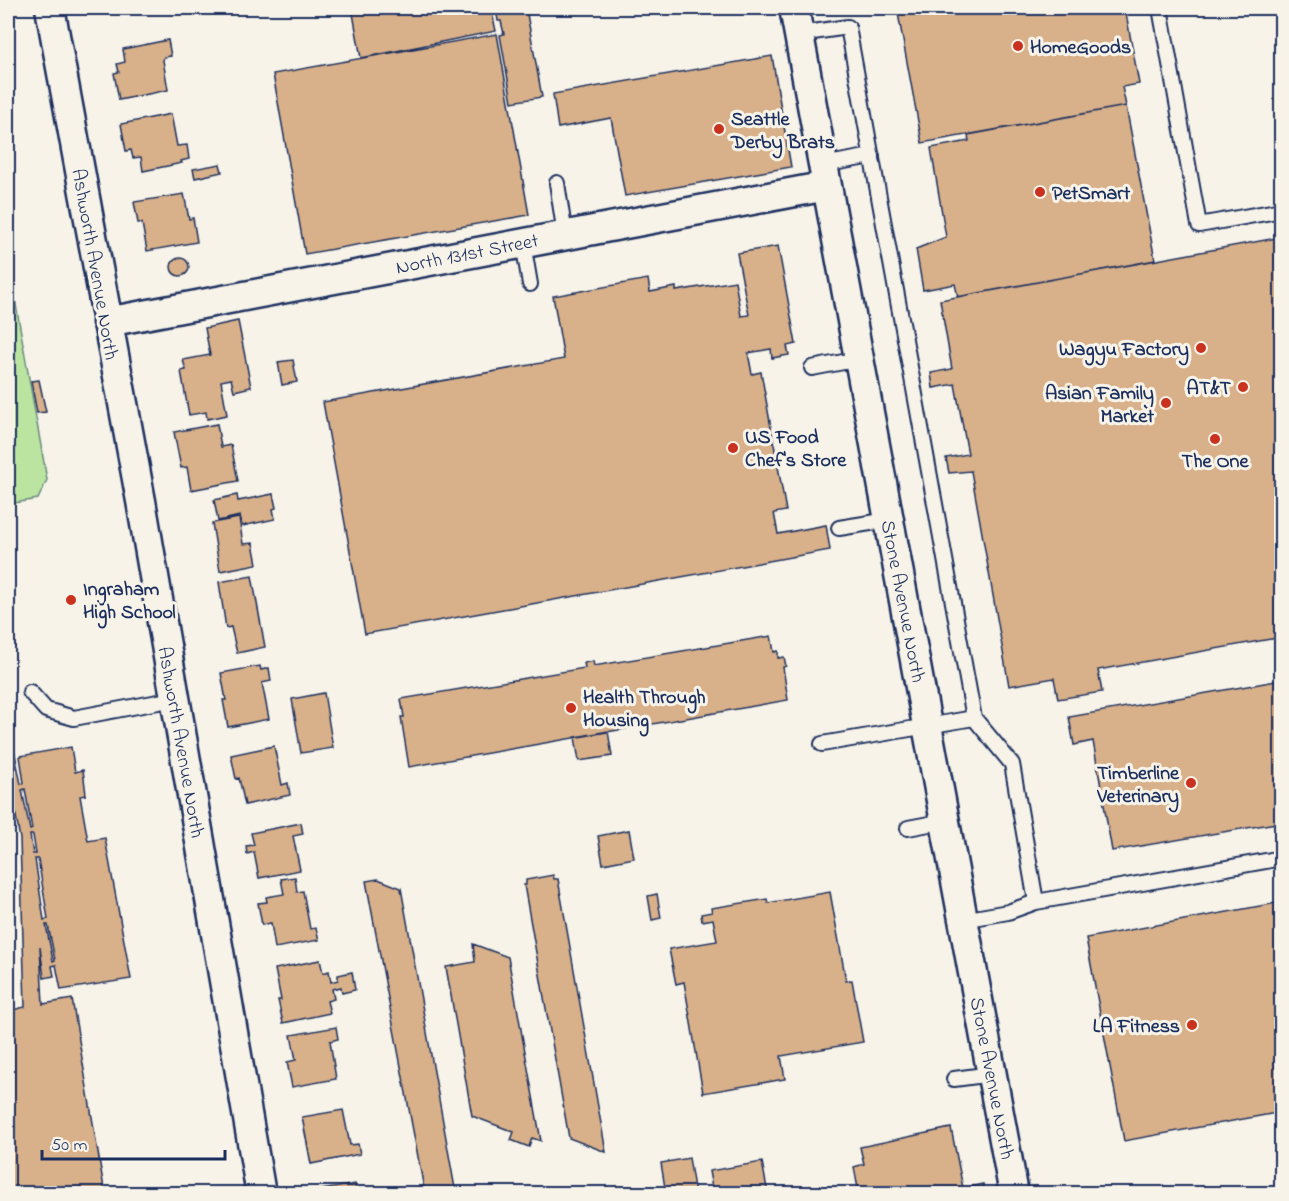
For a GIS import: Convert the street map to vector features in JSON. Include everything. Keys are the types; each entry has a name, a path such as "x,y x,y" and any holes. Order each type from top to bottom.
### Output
{"street":[{"name":"Ashworth Avenue North","path":"50,8 141,501 261,1194"},
{"name":"Stone Avenue North","path":"797,21 1014,1194"},
{"name":"North 131st Street","path":"107,322 565,235 825,175"}],"lane":[{"path":"1160,8 1199,225 1281,210"},
{"path":"797,21 848,27 974,718 1012,764 1036,902"},
{"path":"825,175 872,156"},
{"path":"557,183 565,235"},
{"path":"523,243 530,284"},
{"path":"812,368 859,358"},
{"path":"839,528 889,520"},
{"path":"30,692 46,710 74,718 174,699"},
{"path":"822,744 974,718"},
{"path":"908,828 945,821"},
{"path":"963,920 1008,912 1036,902 1281,858"},
{"path":"954,1079 992,1074"}],"green space":[{"path":"8,273 15,299 47,480 38,499 8,504"}],"building":[{"path":"352,8 491,8 496,31 361,58"},
{"path":"496,8 535,8 536,12 527,14 542,97 512,102 500,35 504,34 501,21 498,21"},
{"name":"HomeGoods","path":"897,8 1125,8 1139,84 1122,87 1126,106 922,143"},
{"path":"497,34 529,215 305,254 273,74"},
{"path":"168,40 171,56 164,57 163,60 168,90 119,100 114,73 119,72 117,64 125,62 123,49"},
{"path":"772,56 791,167 625,196 611,118 558,128 553,94"},
{"name":"PetSmart","path":"1126,106 1155,260 958,297 955,284 923,290 916,249 946,237 931,148 969,141 968,135"},
{"path":"171,114 177,146 187,145 189,159 181,161 182,163 143,171 141,157 133,158 131,150 126,151 121,124"},
{"path":"220,164 222,172 195,178 193,169"},
{"path":"184,194 189,219 193,218 197,242 147,251 142,223 138,223 134,202"},
{"path":"1282,237 1282,637 1098,670 1102,692 1058,699 1054,678 1009,686 971,471 949,473 946,458 968,454 955,384 933,388 931,373 952,369 940,300"},
{"path":"778,246 796,344 787,346 789,355 772,358 771,349 748,353 752,374 761,372 786,511 774,513 778,534 826,525 830,550 365,634 323,402 564,359 553,296 648,279 650,292 676,287 676,291 735,281 741,316 749,315 737,253"},
{"path":"180,258 186,261 189,267 186,273 180,276 174,273 171,267 174,261"},
{"path":"238,321 251,387 234,391 231,379 221,381 227,415 207,419 206,412 189,415 181,371 186,370 183,360 210,355 205,328"},
{"path":"293,360 297,382 282,385 278,362"},
{"path":"39,380 46,412 37,413 31,381"},
{"path":"217,424 221,447 231,445 238,481 191,490 187,467 181,468 174,432"},
{"path":"273,494 276,508 273,509 275,519 242,526 240,516 218,521 214,500 237,495 238,501"},
{"path":"239,518 243,544 253,543 257,564 220,571 212,523"},
{"path":"252,576 265,647 237,653 231,627 226,628 219,582"},
{"name":"Health Through Housing","path":"771,636 774,652 778,651 778,658 784,657 786,666 783,667 788,700 409,767 401,717 404,717 401,699 585,668 584,663 593,661 594,666"},
{"path":"260,666 261,670 269,668 271,681 262,683 269,719 228,727 221,673"},
{"name":"Timberline Veterinary","path":"1282,680 1282,822 1112,851 1093,741 1074,745 1069,717"},
{"path":"324,693 333,748 301,753 292,699"},
{"path":"608,731 612,756 579,761 575,737"},
{"path":"12,740 21,784 24,783 20,756 71,747 75,772 83,770 86,795 80,796 88,841 105,838 131,979 61,990 56,965 52,966 54,976 44,978 40,947 43,1004 72,999 105,1194 8,1194 8,1011 25,1007 20,839 8,770 8,741","holes":["25,789 32,829 30,830 22,790","30,835 33,835 36,854 33,854","35,859 38,859 48,919 44,920","46,925 48,925 55,960 53,961"]},
{"path":"274,746 282,785 288,783 290,795 245,805 231,755"},
{"path":"301,823 303,834 293,836 300,870 259,878 254,852 247,854 246,846 254,845 251,833"},
{"path":"629,830 634,858 603,864 598,836"},
{"path":"553,875 554,879 558,879 606,1152 569,1138 524,885 526,885 526,880"},
{"path":"295,877 297,892 303,891 310,929 316,928 319,940 275,948 271,923 262,925 258,903 267,902 266,897 284,894 281,879"},
{"path":"378,879 401,888 456,1194 425,1194 366,881"},
{"path":"830,892 846,981 852,980 863,1042 781,1056 785,1079 703,1093 684,982 676,984 669,949 717,941 713,919 702,921 701,914 712,912 711,908 767,899 768,903"},
{"path":"657,894 661,918 652,920 648,896"},
{"name":"LA Fitness","path":"1282,902 1282,1112 1124,1141 1086,938"},
{"path":"473,944 508,957 541,1141 532,1138 529,1147 511,1140 514,1132 472,1116 446,967 475,962"},
{"path":"320,960 323,973 329,971 331,982 338,980 338,975 352,972 355,990 342,993 341,987 332,989 334,999 327,1001 330,1013 283,1023 275,969"},
{"path":"336,1027 338,1039 330,1041 336,1079 292,1087 287,1062 296,1060 291,1035"},
{"path":"343,1110 350,1145 358,1144 360,1154 311,1164 302,1117"},
{"path":"951,1128 963,1188 941,1192 941,1194 870,1194 870,1192 859,1194 854,1167 864,1164 860,1147"},
{"path":"689,1158 695,1194 666,1194 661,1163"},
{"path":"762,1162 768,1194 713,1194 709,1171"},
{"path":"355,1184 357,1194 311,1194 310,1192"},
{"path":"983,1184 985,1194 961,1194 960,1189"}],"place":[{"name":"HomeGoods","path":"1018,46"},
{"name":"Seattle Derby Brats","path":"719,129"},
{"name":"PetSmart","path":"1040,192"},
{"name":"Wagyu Factory","path":"1201,348"},
{"name":"AT&T","path":"1243,387"},
{"name":"Asian Family Market","path":"1166,403"},
{"name":"The One","path":"1215,439"},
{"name":"US Food Chef's Store","path":"733,448"},
{"name":"Ingraham High School","path":"71,600"},
{"name":"Health Through Housing","path":"571,708"},
{"name":"Timberline Veterinary","path":"1191,783"},
{"name":"LA Fitness","path":"1192,1025"}]}
